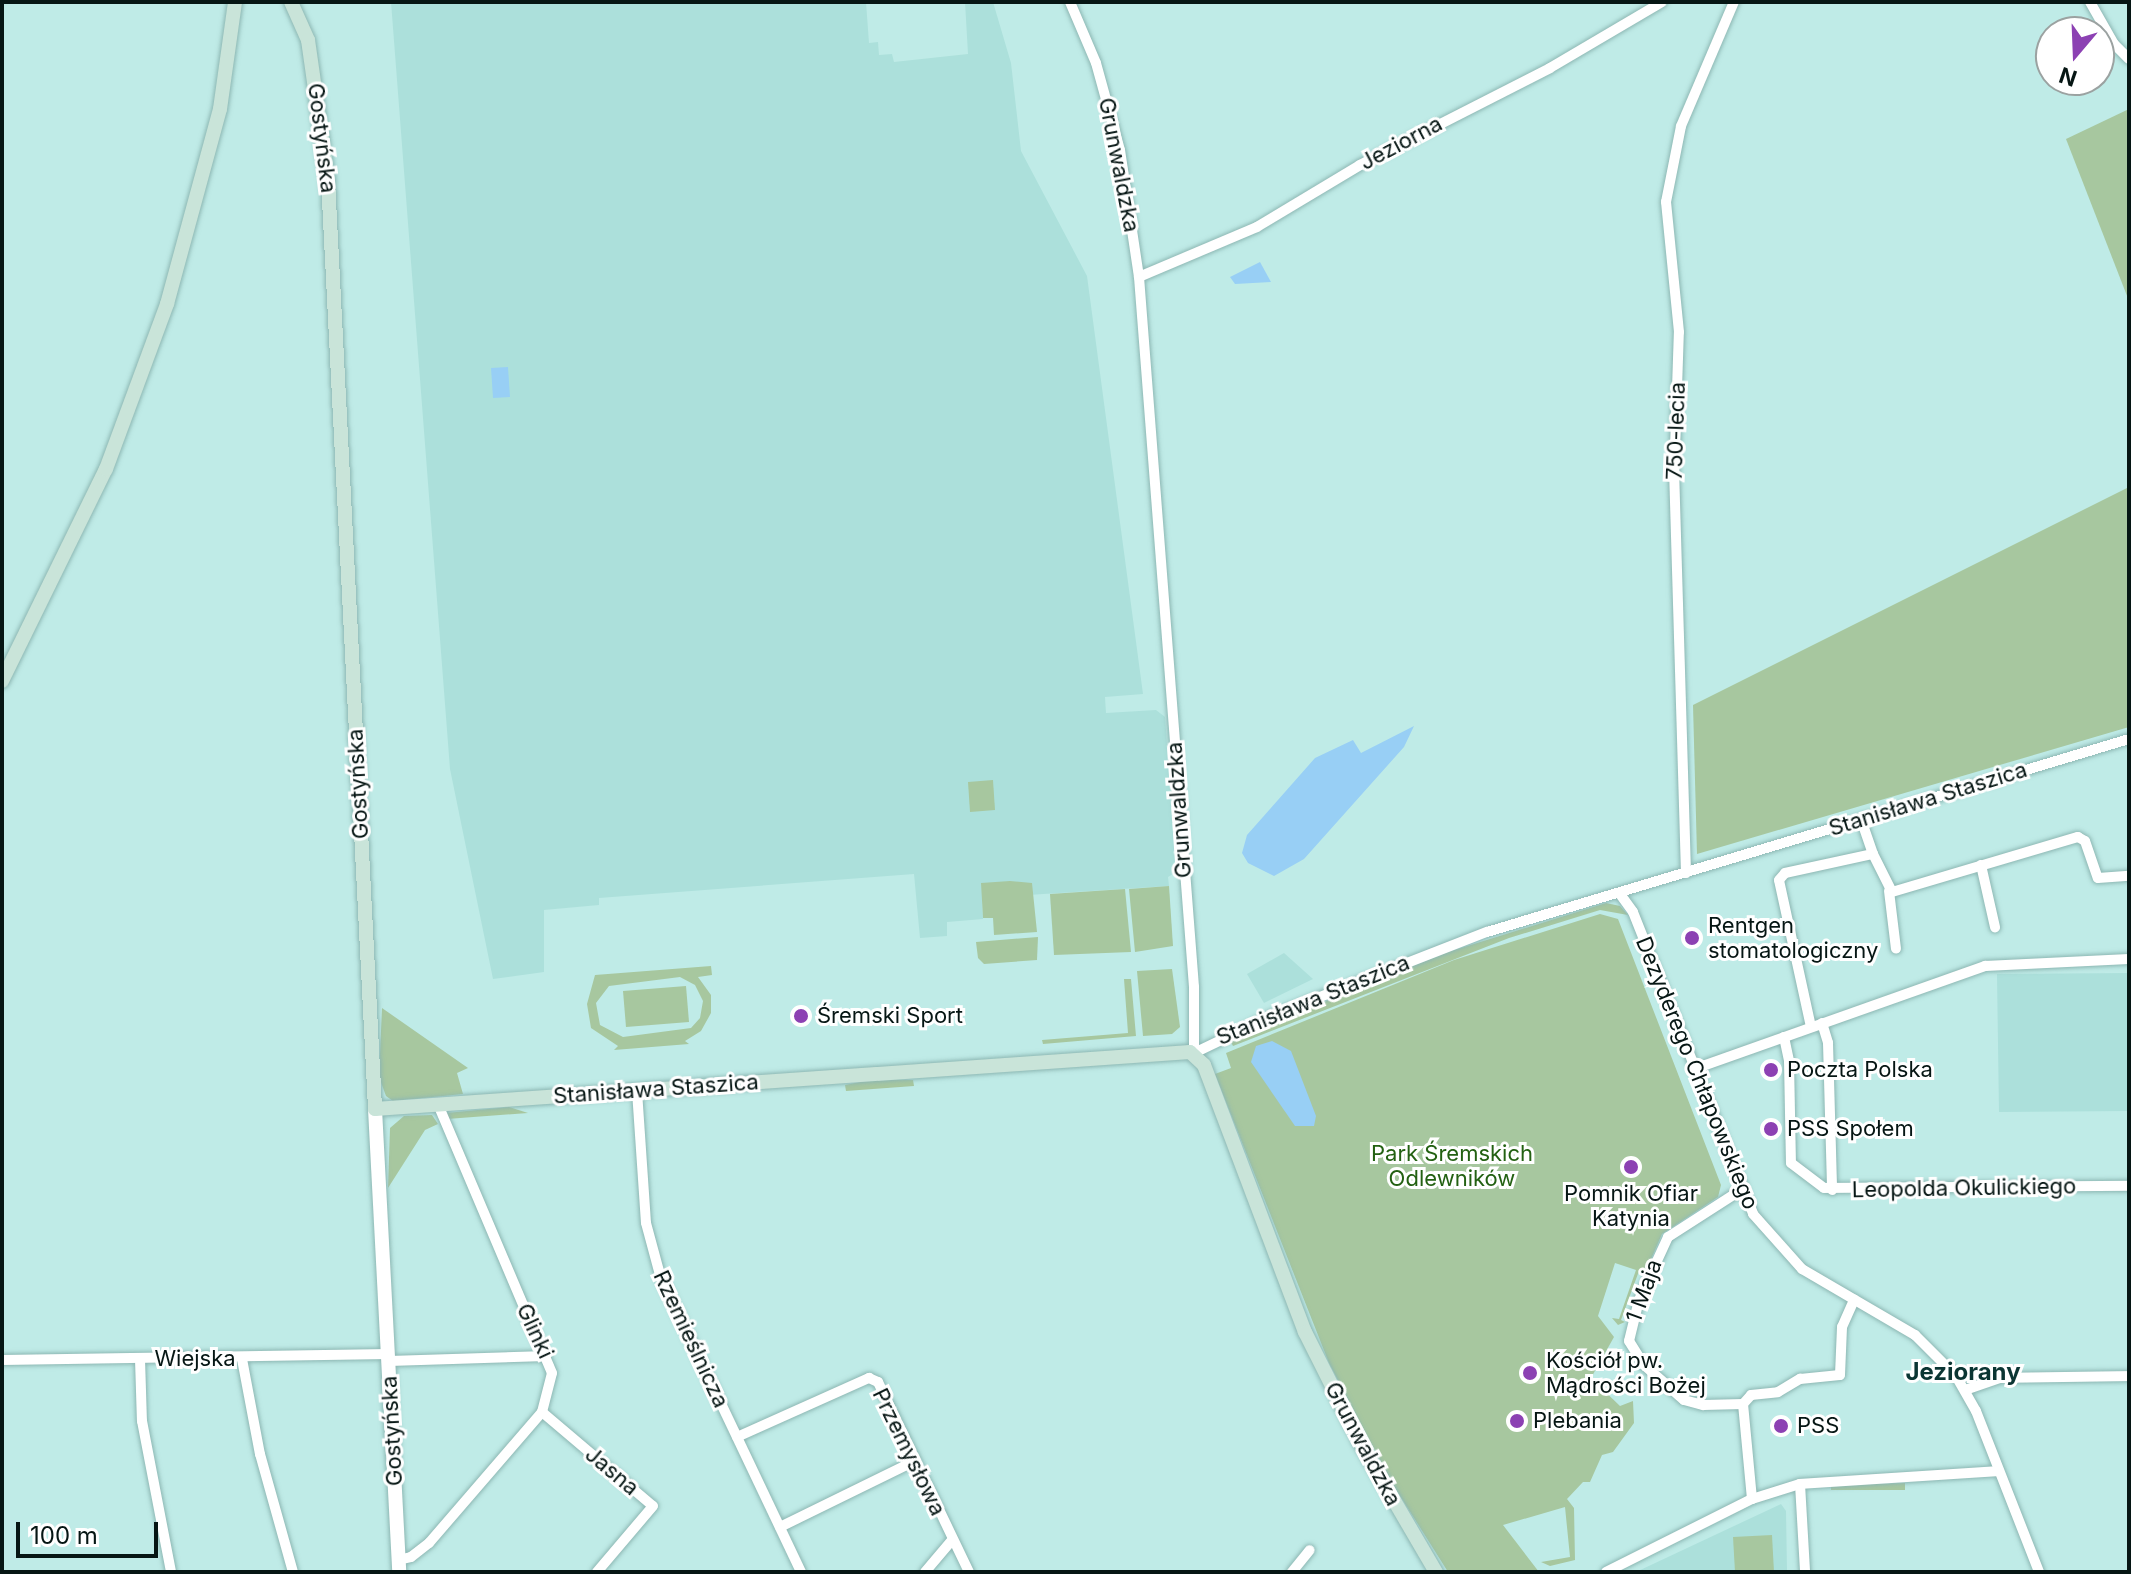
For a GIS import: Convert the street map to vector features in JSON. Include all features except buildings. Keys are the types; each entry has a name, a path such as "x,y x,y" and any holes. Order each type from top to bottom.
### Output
{"main road":[{"name":"Gostyńska","path":"291,2 308,40 328,180 375,1109"},
{"path":"2,681 100,483 167,304 220,109 235,3"},
{"name":"Stanisława Staszica","path":"375,1109 1176,1049 1194,1054"},
{"name":"Grunwaldzka","path":"1194,1054 1204,1065 1300,1320 1360,1442 1436,1572"}],"street":[{"name":"Grunwaldzka","path":"1070,2 1096,63 1120,150 1139,277 1194,987 1194,1054"},
{"name":"Jeziorna","path":"1139,277 1257,227 1349,171 1550,68 1662,2"},
{"name":"750-lecia","path":"1686,873 1674,479 1679,332 1666,202 1681,126 1734,2"},
{"path":"2090,2 2114,44 2129,59"},
{"name":"Stanisława Staszica","path":"1194,1054 1206,1044 1430,952 2129,739"},
{"path":"1861,819 1889,891 1896,949"},
{"path":"1889,891 2078,837 2085,841 2098,878 2129,876"},
{"path":"1811,1027 1779,880 1785,873 1873,854"},
{"path":"1981,865 1995,927"},
{"name":"Dezyderego Chłapowskiego","path":"1620,894 1633,912 1741,1190 1786,1256 1928,1345 1965,1390 2039,1572"},
{"path":"1694,1069 1992,964 2129,959"},
{"path":"1822,1023 1828,1043 1832,1190"},
{"name":"Leopolda Okulickiego","path":"1784,1037 1789,1061 1792,1166 1832,1190 2129,1186"},
{"name":"Rzemieślnicza","path":"637,1091 652,1249 801,1572"},
{"name":"Glinki","path":"399,1566 429,1543 542,1412 552,1373 438,1105"},
{"name":"Gostyńska","path":"375,1109 399,1566"},
{"name":"1 Maja","path":"1741,1190 1668,1237 1639,1300 1629,1341 1644,1365 1684,1400 1703,1405 1743,1404 1751,1395 1778,1392 1800,1379 1840,1375 1842,1327 1854,1300"},
{"name":"Wiejska","path":"2,1360 546,1356"},
{"path":"140,1359 142,1421 171,1572"},
{"path":"242,1359 260,1454 293,1572"},
{"path":"1965,1390 1999,1378 2129,1376"},
{"name":"Przemysłowa","path":"737,1437 869,1378 883,1389 969,1572"},
{"path":"1743,1404 1752,1499"},
{"name":"Jasna","path":"542,1412 653,1506 597,1572"},
{"path":"780,1527 915,1461"},
{"path":"1606,1572 1752,1499 1800,1484 1999,1471"},
{"path":"1800,1484 1805,1572"},
{"path":"925,1572 952,1540"},
{"path":"1292,1572 1310,1550"}],"shaded area":[{"path":"391,2 866,2 869,43 878,42 879,55 892,54 894,62 968,54 965,2 993,2 1011,63 1021,151 1087,276 1143,694 1105,697 1106,713 1156,710 1165,717 1176,872 1168,877 1169,886 982,898 983,919 947,922 947,936 920,938 914,874 599,898 599,905 544,910 544,972 493,979 450,769"},
{"path":"1260,262 1271,282 1235,284 1230,277"},
{"path":"508,367 510,397 493,398 491,368"},
{"path":"1414,726 1404,747 1304,859 1274,876 1248,863 1242,853 1247,835 1315,758 1353,740 1361,753"},
{"path":"1284,953 1313,979 1264,1003 1247,974"},
{"path":"2129,973 2129,1111 1999,1112 1997,974"},
{"path":"1272,1041 1291,1051 1316,1116 1314,1126 1295,1126 1251,1062 1256,1046"},
{"path":"1781,1504 1786,1511 1787,1572 1636,1572"}],"green space":[{"path":"2129,109 2129,301 2066,139"},
{"path":"2129,487 2129,727 1697,854 1693,705"},
{"path":"993,780 995,810 970,812 968,782"},
{"path":"981,883 1032,883 1037,932 994,935 993,918 983,918"},
{"path":"1169,886 1173,946 1135,952 1129,889"},
{"path":"1125,889 1131,952 1054,955 1050,894"},
{"path":"1606,903 1620,906 1628,915 1600,910 1509,938 1233,1046 1230,1040 1445,953"},
{"name":"Park Śremskich Odlewników","path":"1600,914 1618,919 1721,1185 1718,1197 1662,1234 1645,1273 1639,1271 1621,1320 1625,1322 1618,1325 1612,1318 1619,1319 1636,1270 1615,1263 1598,1316 1614,1337 1591,1378 1620,1406 1633,1401 1634,1423 1613,1452 1602,1455 1590,1482 1583,1482 1567,1499 1574,1508 1575,1560 1550,1566 1541,1562 1570,1557 1565,1507 1503,1525 1539,1572 1448,1572 1392,1483 1329,1363 1215,1074 1231,1068 1226,1053 1454,960"},
{"path":"1038,937 1037,960 984,964 978,958 976,942"},
{"path":"711,966 712,975 698,977 711,995 711,1013 701,1031 685,1041 689,1044 614,1050 618,1046 591,1028 587,1004 595,975","holes":["680,977 695,985 703,1001 700,1018 691,1028 623,1037 600,1025 596,1003 609,986"]},
{"path":"1172,969 1180,1027 1172,1034 1143,1036 1137,971"},
{"path":"1124,979 1131,979 1136,1036 1043,1044 1042,1040 1128,1033"},
{"path":"686,986 689,1022 626,1027 623,991"},
{"path":"382,1008 468,1068 457,1073 463,1094 393,1101 386,1096 379,1077"},
{"path":"875,1079 913,1080 914,1086 846,1091 845,1085"},
{"path":"509,1107 528,1113 447,1119 446,1113"},
{"path":"432,1115 438,1124 425,1130 388,1188 390,1128 404,1116"},
{"path":"1905,1483 1905,1490 1831,1490 1831,1485"},
{"path":"1772,1535 1774,1572 1735,1572 1733,1537"}],"place":[{"name":"Rentgen stomatologiczny","path":"1692,938"},
{"name":"Śremski Sport","path":"801,1016"},
{"name":"Poczta Polska","path":"1771,1070"},
{"name":"PSS Społem","path":"1771,1129"},
{"name":"Pomnik Ofiar Katynia","path":"1631,1167"},
{"name":"Kościół pw. Mądrości Bożej","path":"1530,1373"},
{"name":"Plebania","path":"1517,1421"},
{"name":"PSS","path":"1781,1426"}],"district":[{"name":"Jeziorany","path":"1963,1372"}]}
